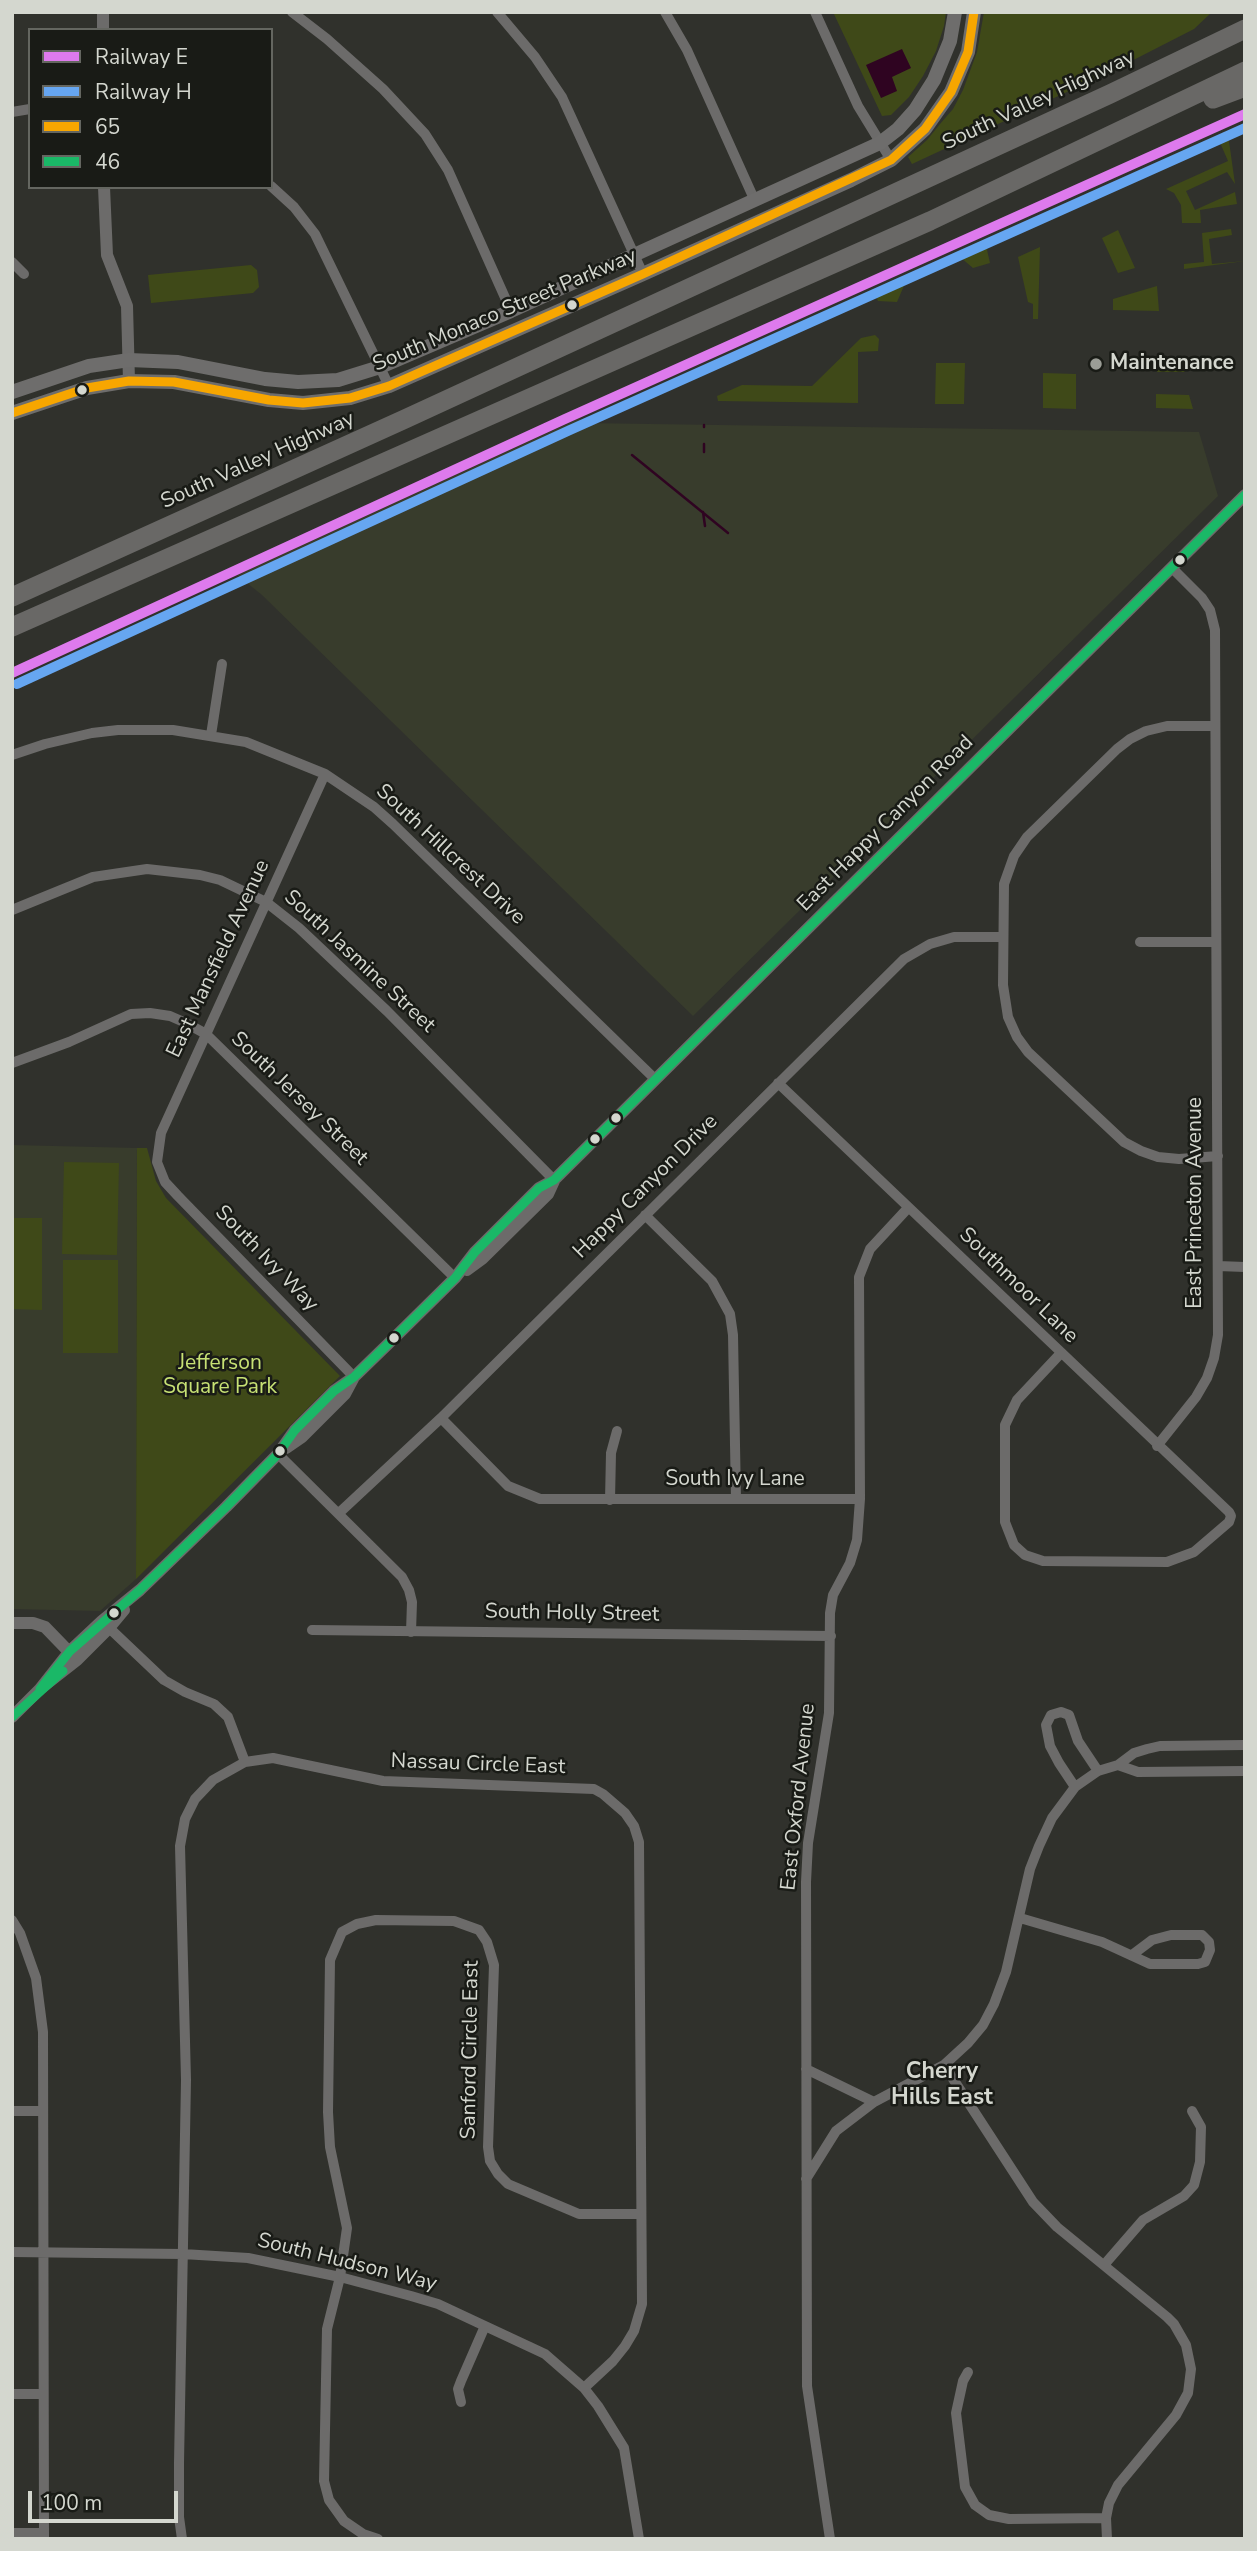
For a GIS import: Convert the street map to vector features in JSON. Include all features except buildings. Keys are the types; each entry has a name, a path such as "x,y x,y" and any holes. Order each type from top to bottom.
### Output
{"highway":[{"name":"South Valley Highway","path":"12,597 481,384 1245,29"},
{"path":"12,627 930,221 1245,71"},
{"path":"1073,155 1245,87"}],"main road":[{"name":"South Monaco Street Parkway","path":"12,392 89,366 130,360 178,362 298,383 338,380 380,367 635,256 880,143 898,129 915,110 940,70 950,41 955,12"},
{"name":"South Monaco Street Parkway","path":"12,413 87,388 130,381 174,382 269,400 303,402 350,398 389,386 852,180 891,160 933,120 958,78 970,43 974,12"}],"street":[{"path":"292,12 383,89 425,134 448,170 511,311"},
{"path":"497,12 535,57 562,97 643,274"},
{"path":"665,12 687,50 755,201"},
{"path":"815,12 855,99 891,160"},
{"path":"273,188 294,207 316,234 389,386"},
{"path":"104,189 105,244 110,265 126,300 130,381"},
{"path":"12,262 24,274"},
{"name":"East Happy Canyon Road","path":"12,1717 278,1454 302,1437 345,1394 354,1377 455,1278 481,1259 548,1194 554,1180 1245,495"},
{"name":"East Princeton Avenue","path":"1157,1446 1196,1398 1207,1378 1218,1335 1214,623 1202,598 1172,568"},
{"path":"211,735 222,664"},
{"path":"1216,726 1167,726 1146,731 1130,739 1117,748 1018,849 1007,873 1003,892 1003,985 1008,1017 1017,1037 1028,1052 1124,1142 1141,1152 1158,1157 1218,1156"},
{"name":"South Hillcrest Drive","path":"12,755 71,737 118,730 173,730 246,742 325,775 358,796 393,824 655,1079"},
{"name":"East Mansfield Avenue","path":"157,1162 161,1133 325,775"},
{"name":"South Jasmine Street","path":"12,911 93,877 147,869 210,878 266,902 299,928 387,1011 554,1180"},
{"name":"Happy Canyon Drive","path":"339,1513 441,1418 778,1083 911,955 930,944 954,937 1003,937"},
{"path":"1140,942 1215,942"},
{"name":"South Jersey Street","path":"12,1063 69,1042 131,1014 170,1016 206,1034 455,1278"},
{"name":"Southmoor Lane","path":"778,1083 908,1208 1061,1353 1231,1516 1229,1522 1194,1552 1167,1562 1043,1561 1025,1555 1014,1545 1005,1522 1005,1425 1017,1399 1061,1353"},
{"name":"South Ivy Way","path":"157,1162 165,1182 171,1189 354,1377"},
{"name":"East Oxford Avenue","path":"830,2539 807,2386 808,1843 829,1713 830,1613 833,1595 854,1553 860,1499 859,1277 870,1249 908,1208"},
{"path":"645,1215 712,1281 730,1314 733,1335 736,1499"},
{"path":"1219,1266 1245,1266"},
{"name":"South Ivy Lane","path":"441,1418 508,1486 540,1499 860,1499"},
{"path":"610,1500 611,1453 617,1431"},
{"path":"278,1454 405,1583 412,1602 411,1632"},
{"path":"12,1623 33,1623 45,1627 73,1656"},
{"path":"106,1625 164,1679 185,1692 214,1704 229,1717 245,1762"},
{"name":"South Holly Street","path":"313,1630 831,1636"},
{"path":"1075,1787 1051,1746 1046,1726 1051,1715 1061,1712 1069,1715 1078,1741 1098,1772"},
{"path":"806,2179 836,2132 874,2102 944,2065 983,2025 1006,1972 1030,1870 1039,1846 1052,1818 1075,1787 1098,1772 1118,1765 1134,1753 1160,1746 1245,1745"},
{"name":"Nassau Circle East","path":"182,2539 179,2517 186,2068 185,1966 179,1859 181,1833 188,1811 205,1788 228,1769 245,1762 281,1760 383,1781 594,1789 625,1813 634,1826 639,1842 643,2292 639,2317 625,2346 584,2388"},
{"path":"1118,1765 1138,1772 1245,1771"},
{"path":"1020,1918 1073,1932 1150,1964 1198,1964 1205,1962 1210,1950 1209,1942 1202,1935 1171,1935 1152,1940 1132,1955"},
{"path":"12,1920 29,1955 40,2001 43,2032 44,2536 12,2533"},
{"name":"Sanford Circle East","path":"378,2539 363,2534 344,2521 329,2500 324,2481 327,2329 340,2277 347,2228 330,2147 329,2123 330,1960 342,1932 357,1923 376,1920 454,1921 478,1930 488,1942 494,1965 488,2147 490,2161 508,2183 579,2214 641,2214"},
{"path":"944,2065 1033,2203 1057,2227 1174,2324 1186,2345 1191,2369 1188,2393 1182,2406 1118,2485 1109,2503 1106,2518 1107,2539"},
{"path":"806,2069 874,2102"},
{"path":"12,2111 42,2111"},
{"path":"1104,2265 1143,2220 1184,2196 1194,2185 1200,2162 1201,2127 1192,2111"},
{"name":"South Hudson Way","path":"12,2252 183,2254 248,2258 340,2277 438,2304 545,2354 584,2388 624,2448 639,2539"},
{"path":"461,2402 458,2389 485,2326"},
{"path":"968,2372 963,2381 956,2413 965,2487 975,2505 989,2515 1009,2519 1106,2518"},
{"path":"12,2393 43,2394"}],"shaded area":[{"path":"902,49 911,68 892,77 897,91 881,98 866,65"},
{"path":"580,418 582,423 1199,432 1218,496 693,1016 262,595 237,575"},
{"path":"12,1145 137,1148 136,1579 100,1611 12,1609"}],"green space":[{"path":"833,12 946,12 936,51 923,76 909,97 891,115 882,116"},
{"path":"984,12 1212,12 1194,29 1110,72 912,164 908,157 927,140 953,109 963,90 977,52"},
{"path":"1228,134 1235,184 1227,172 1186,191 1195,210 1235,192 1237,204 1200,210 1201,223 1182,223 1181,205 1174,193 1166,189 1228,161 1218,138"},
{"path":"1231,229 1232,235 1209,239 1212,264 1245,261 1184,269 1184,264 1204,262 1202,233"},
{"path":"1118,230 1135,268 1118,273 1102,238"},
{"path":"985,241 990,263 973,268 960,257 977,250"},
{"path":"1040,247 1038,319 1033,319 1033,304 1028,302 1018,257"},
{"path":"251,265 257,270 259,287 253,293 151,303 148,275"},
{"path":"906,281 897,302 878,301 873,291 882,291"},
{"path":"1157,286 1159,311 1113,310 1113,299"},
{"path":"875,335 879,339 878,351 858,352 858,403 718,401 717,396 742,385 812,386 861,338"},
{"path":"1135,357 1175,361 1185,372 1157,372 1157,365 1134,364"},
{"path":"936,363 965,363 964,404 935,404"},
{"path":"1043,373 1076,374 1076,409 1043,408"},
{"path":"1156,394 1189,395 1193,409 1156,408"},
{"name":"Jefferson Square Park","path":"137,1148 147,1148 156,1181 166,1198 340,1376 136,1579"},
{"path":"64,1162 119,1163 117,1255 62,1254"},
{"path":"12,1218 42,1218 42,1310 12,1309"},
{"path":"63,1260 118,1260 118,1353 63,1353"}],"waterway":[{"path":"704,444 704,452"},
{"path":"632,455 728,533"},
{"path":"703,512 705,526"}],"rail line":[{"name":"E","path":"12,673 565,419 1245,114"},
{"name":"H","path":"17,684 570,430 1245,128"}],"transit line":[{"name":"65","path":"12,413 87,388 129,381 174,382 269,400 303,403 350,398 389,386 643,274 891,160 925,129 951,92 968,52 974,12"},
{"name":"46","path":"40,1689 70,1651 140,1590 226,1507 334,1391 354,1377 387,1345 455,1278 475,1252 539,1188 554,1180 1245,495"},
{"name":"46","path":"12,1717 63,1671"}],"place":[{"name":"Maintenance","path":"1096,364"}],"district":[{"name":"Cherry Hills East","path":"942,2085"}]}
